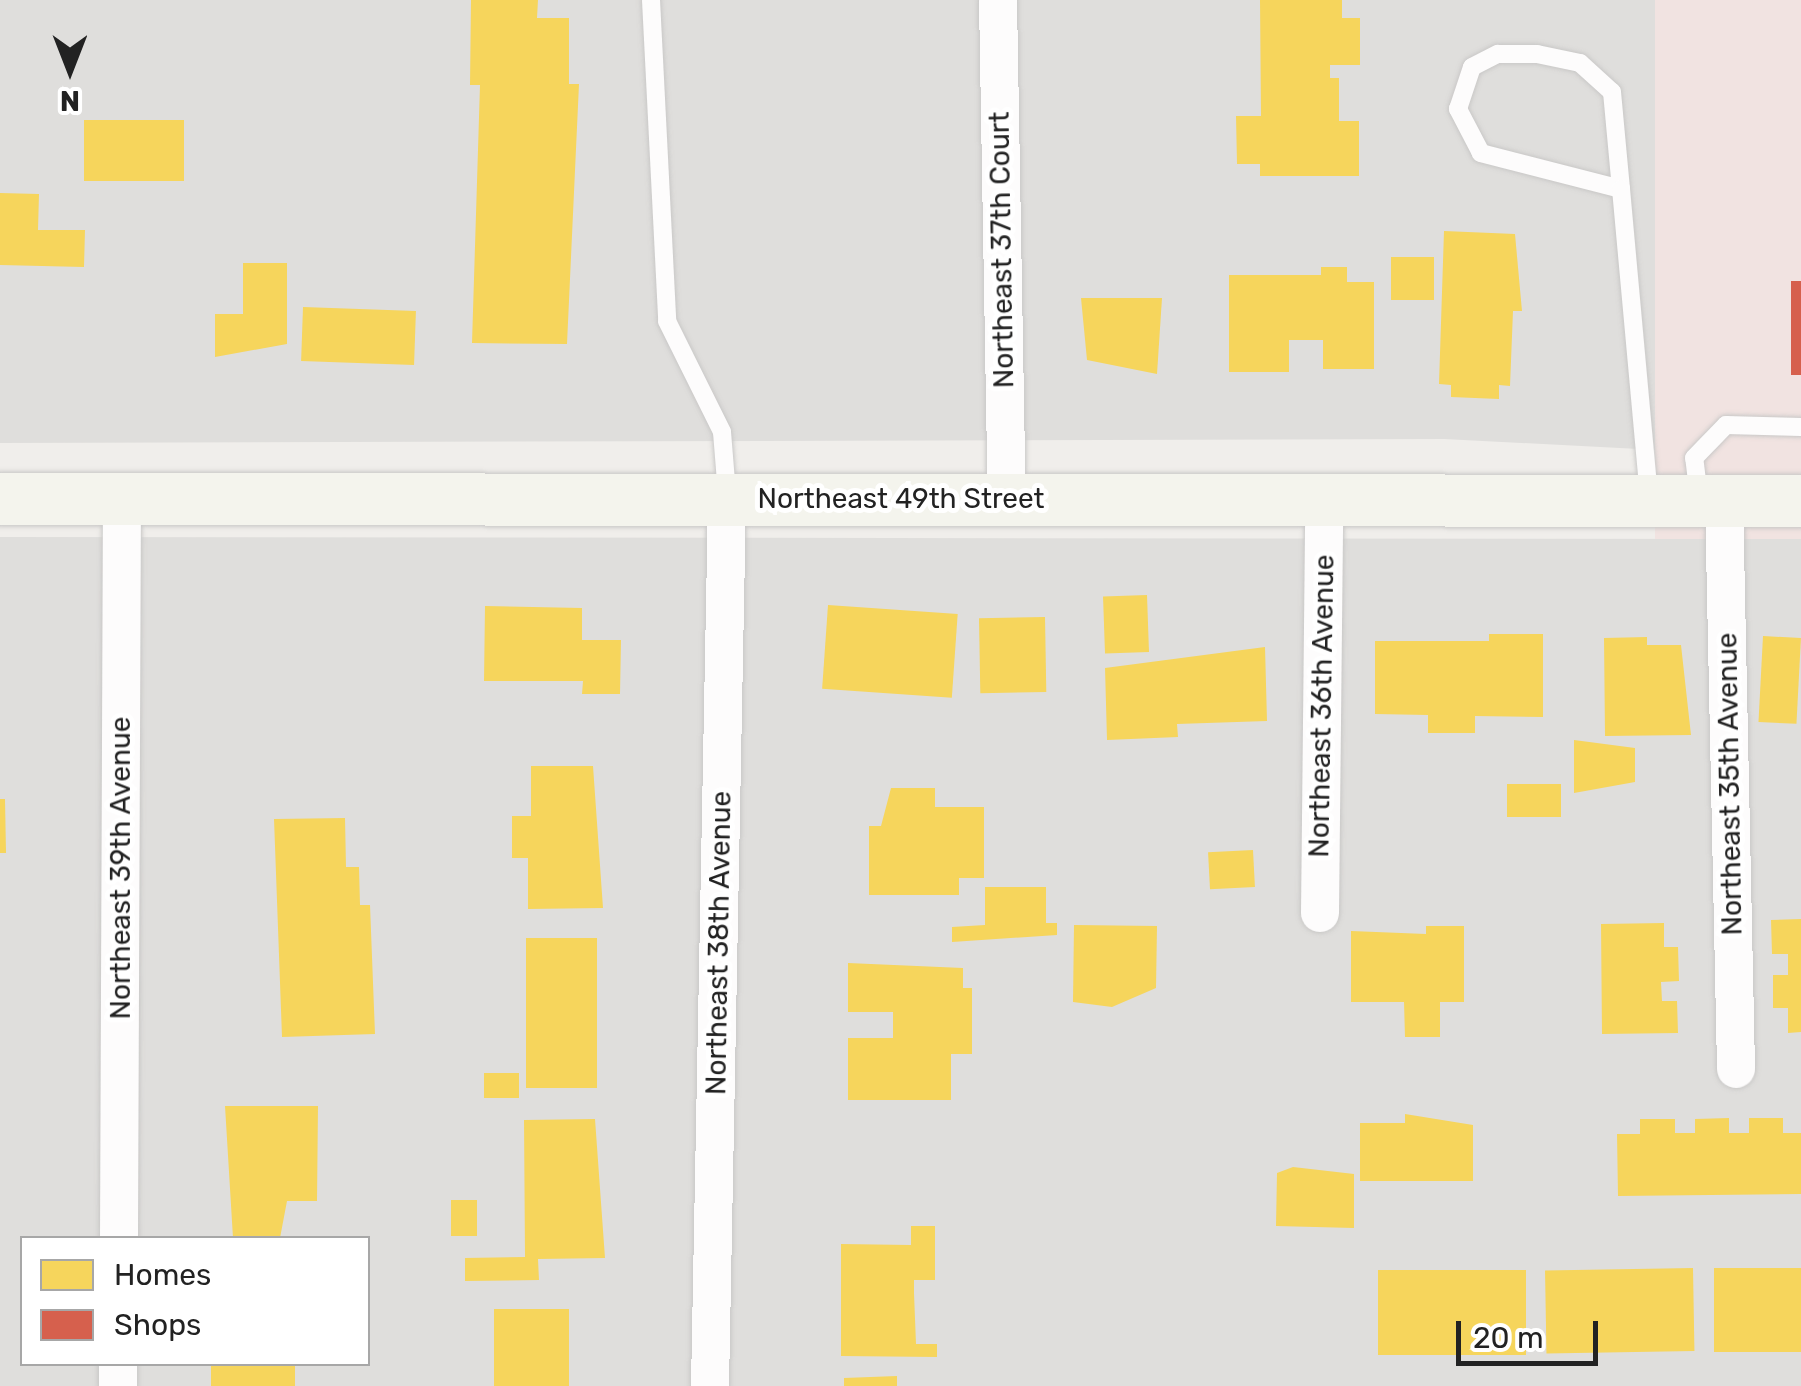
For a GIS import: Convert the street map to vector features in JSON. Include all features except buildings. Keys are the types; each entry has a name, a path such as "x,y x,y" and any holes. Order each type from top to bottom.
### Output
{"street":[{"name":"Northeast 37th Court","path":"998,0 1007,499"},
{"name":"Northeast 39th Avenue","path":"119,1236 122,498"},
{"name":"Northeast 49th Street","path":"0,499 1801,501"},
{"name":"Northeast 38th Avenue","path":"710,1386 728,499"},
{"name":"Northeast 36th Avenue","path":"1320,913 1324,499"},
{"name":"Northeast 35th Avenue","path":"1691,500 1736,1069"}],"lane":[{"path":"652,0 667,321 722,432 728,499"},
{"path":"1621,189 1480,154 1458,110 1472,67 1498,54 1580,63 1612,92 1621,189 1691,500"},
{"path":"1691,500 1694,458 1726,425 1801,427"}],"shaded area":[{"path":"0,0 1655,0 1658,450 1444,439 0,443"},
{"path":"1655,0 1801,0 1801,539 1655,539"},
{"path":"0,537 1801,539 1801,1386 0,1386"}]}
